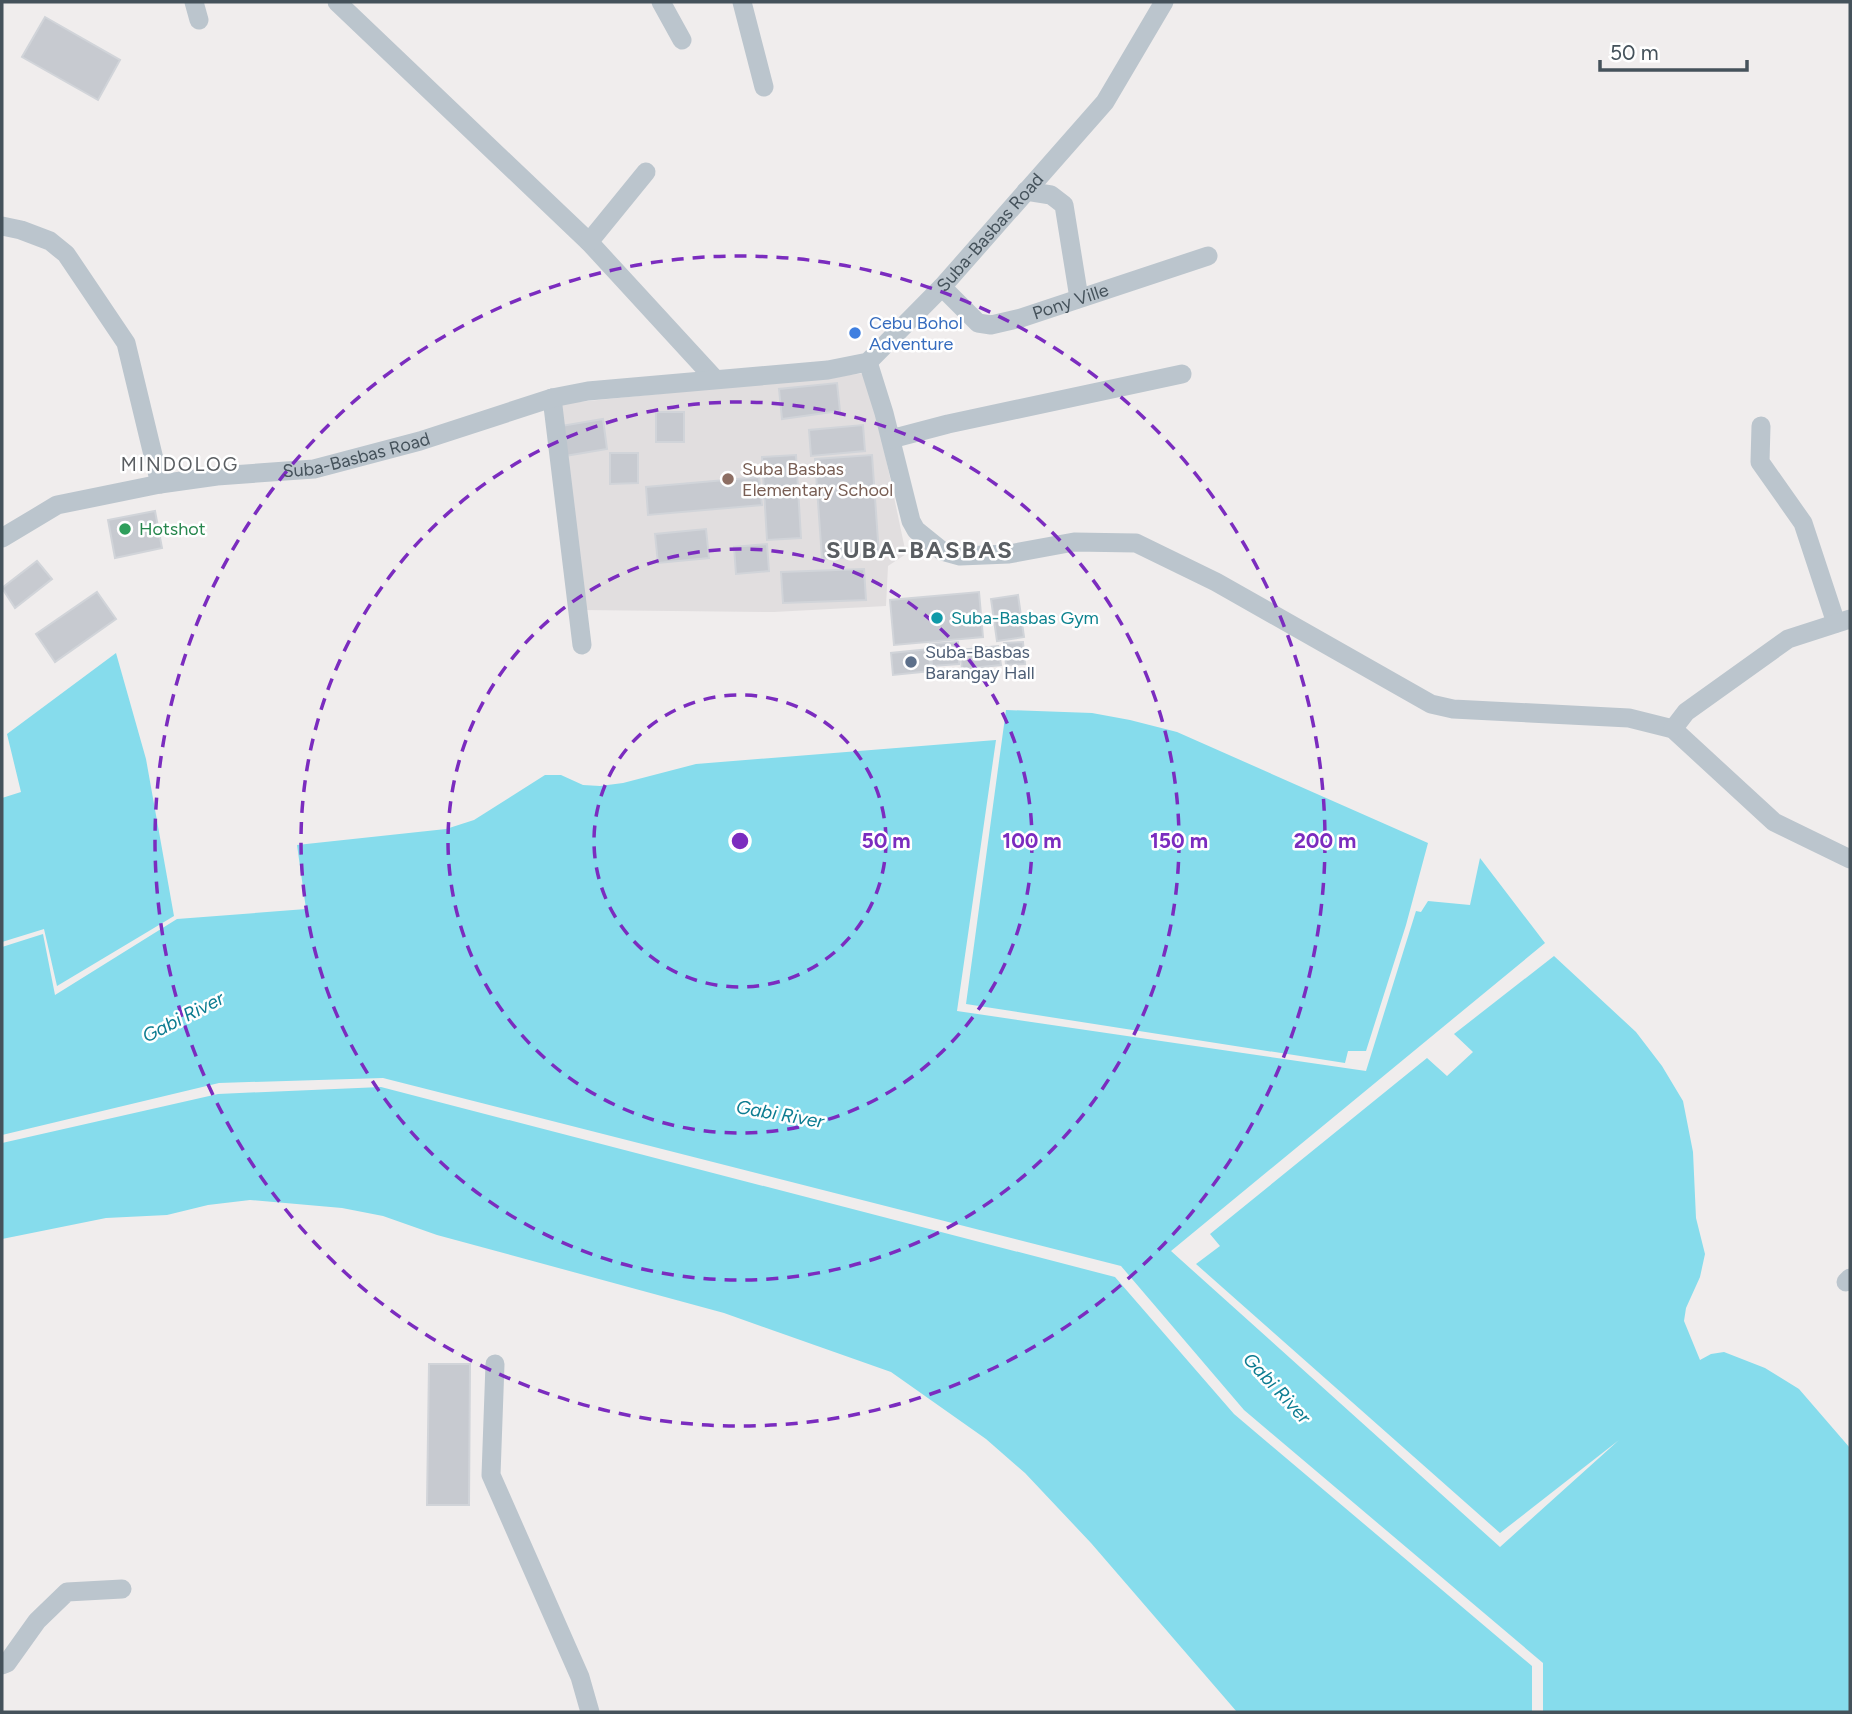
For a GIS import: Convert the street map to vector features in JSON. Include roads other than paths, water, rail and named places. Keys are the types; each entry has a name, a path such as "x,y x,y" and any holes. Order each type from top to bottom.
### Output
{"street":[{"path":"337,2 589,242 714,378"},
{"path":"662,2 682,40"},
{"path":"742,2 764,87"},
{"name":"Suba-Basbas Road","path":"2,537 57,505 160,484 217,476 314,469 420,441 552,398 587,391 828,369 868,362 942,287 1105,102 1164,2"},
{"path":"589,242 646,172"},
{"path":"1027,191 1051,195 1064,205 1079,298"},
{"path":"2,226 50,241 66,254 126,343 160,484"},
{"name":"Pony Ville","path":"942,287 978,323 991,326 1209,256"},
{"path":"868,362 891,439 911,521 916,530 942,551 960,556 997,555 1074,542 1136,543 1216,582 1431,704 1453,709 1629,718 1673,729 1774,822 1850,859"},
{"path":"891,439 948,424 1182,374"},
{"path":"552,398 582,645"},
{"path":"1673,729 1686,712 1787,639 1843,621 1803,523 1760,462 1761,426"},
{"path":"495,1364 491,1475 580,1677 590,1712"},
{"path":"2,1665 7,1663 37,1622 67,1592 122,1590"}],"water":[{"path":"116,653 146,759 174,916 57,986 44,929 2,942 2,798 21,792 7,734"},
{"path":"1006,710 1092,713 1177,732 1428,843 1406,925 1366,1051 1348,1051 1345,1063 966,1004"},
{"name":"Gabi River","path":"996,740 957,1011 1366,1071 1416,911 1421,912 1428,901 1470,905 1480,858 1545,943 1171,1251 1500,1547 1619,1440 1500,1533 1196,1264 1220,1246 1210,1234 1427,1058 1447,1076 1473,1052 1454,1034 1554,956 1636,1032 1662,1066 1683,1101 1693,1152 1696,1218 1705,1254 1700,1277 1686,1308 1684,1321 1700,1360 1711,1354 1724,1352 1765,1368 1799,1389 1850,1448 1850,1712 1543,1712 1543,1663 1244,1410 1121,1266 383,1078 219,1083 2,1135 2,947 43,934 55,995 177,919 306,909 297,845 446,829 474,820 545,775 561,775 583,785 600,786 623,783 696,764"},
{"path":"381,1087 1115,1277 1234,1414 1532,1666 1532,1712 1237,1712 1091,1543 1025,1473 986,1439 891,1372 724,1313 437,1235 383,1216 342,1208 250,1200 208,1205 167,1215 106,1218 2,1239 2,1143 218,1094"}],"place":[{"name":"Cebu Bohol Adventure","path":"855,333"},
{"name":"Suba Basbas Elementary School","path":"728,479"},
{"name":"Hotshot","path":"125,529"},
{"name":"Suba-Basbas Gym","path":"937,618"},
{"name":"Suba-Basbas Barangay Hall","path":"911,662"}],"district":[{"name":"MINDOLOG","path":"180,464"},
{"name":"SUBA-BASBAS","path":"920,549"}]}
